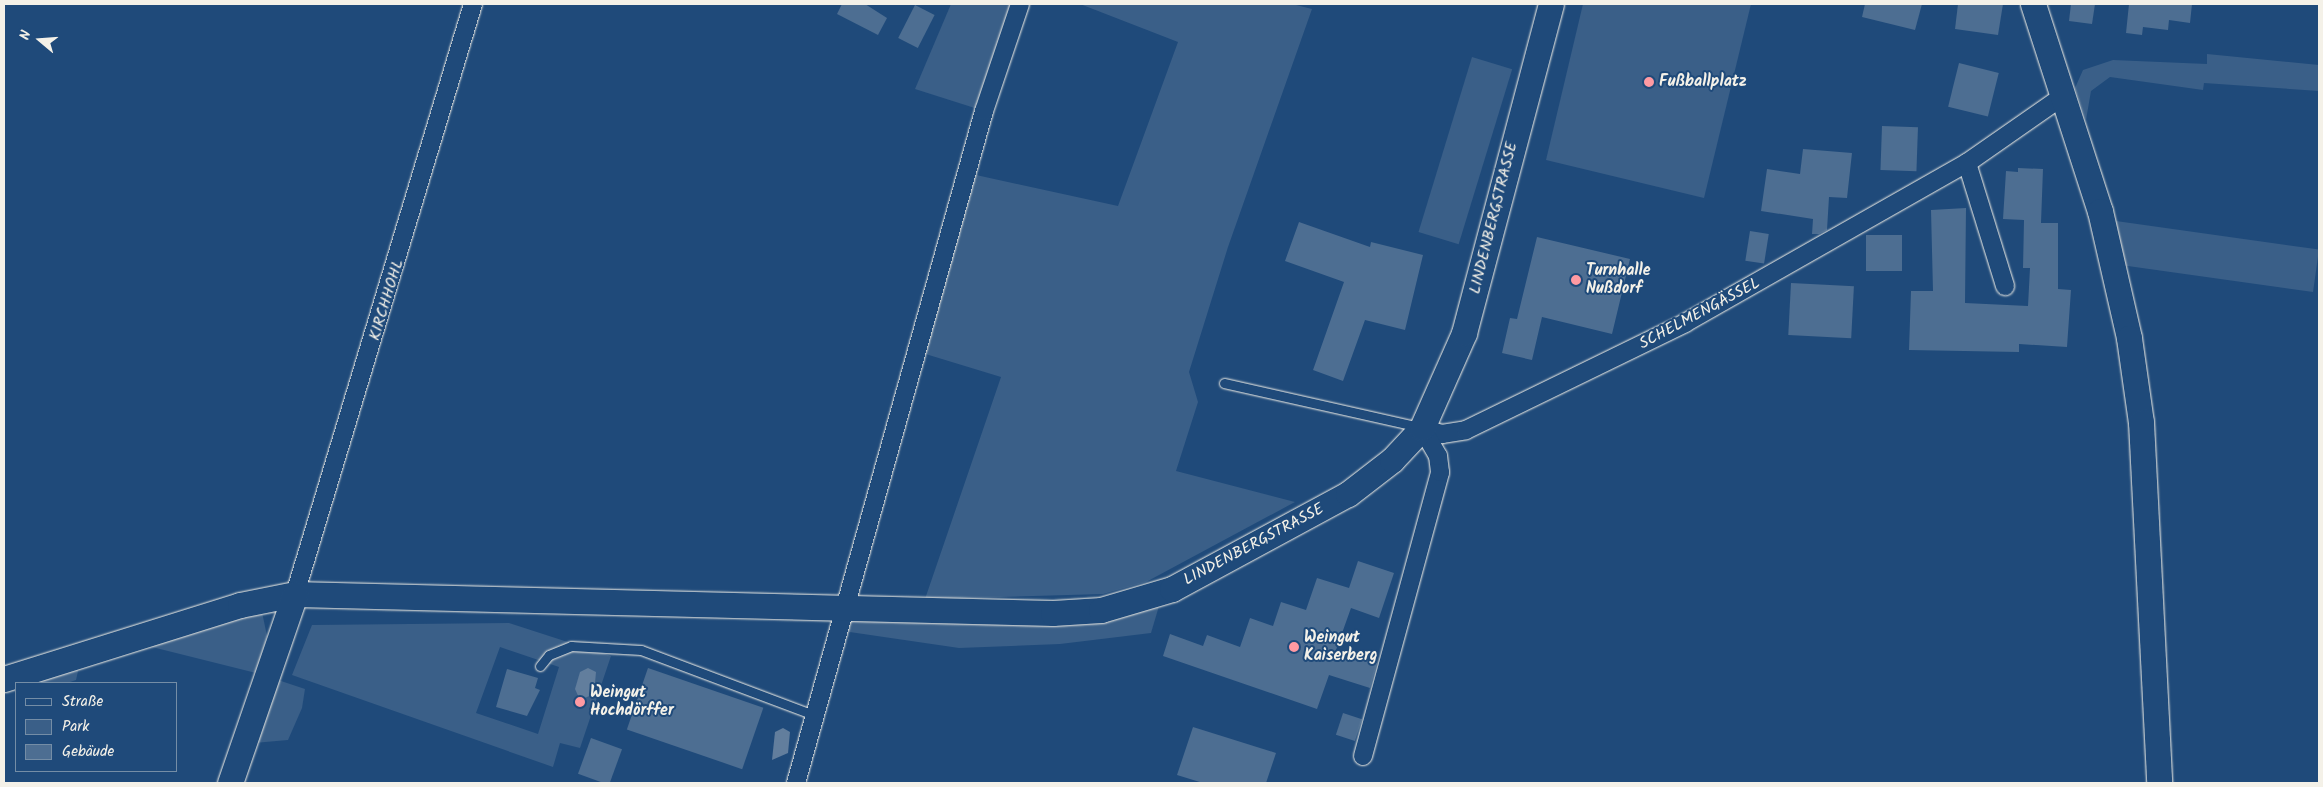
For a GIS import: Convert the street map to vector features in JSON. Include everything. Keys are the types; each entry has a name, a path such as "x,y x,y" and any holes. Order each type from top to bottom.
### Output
{"main road":[{"name":"LINDENBERGSTRASSE","path":"4,679 240,605 295,594 1068,613 1150,598 1348,494 1392,460 1422,428 1464,333 1551,4"},
{"path":"2033,4 2102,219 2129,338 2141,422 2159,783"},
{"path":"230,783 295,594"}],"street":[{"name":"KIRCHHOHL","path":"295,594 473,4"},
{"path":"796,783 984,111 1020,4"},
{"name":"SCHELMENGÄSSEL","path":"1422,428 1454,433 1498,416 1694,318 1967,164 2063,96"},
{"path":"1967,164 2005,286"},
{"path":"1363,756 1440,472 1438,456 1422,428"}],"lane":[{"path":"1224,383 1422,428"},
{"path":"540,666 548,655 571,646 640,650 814,715"}],"green space":[{"path":"951,4 1018,4 981,110 915,89"},
{"path":"1080,4 1292,4 1312,9 1228,247 1189,372 1198,402 1176,471 1295,502 1146,582 1103,594 925,599 1001,377 919,352 967,173 1118,206 1178,42"},
{"name":"Fußballplatz","path":"1583,4 1751,4 1704,198 1546,160"},
{"path":"2207,54 2319,65 2319,91 2204,83 2203,90 2110,77 2091,91 2086,120 2075,88 2083,70 2113,60 2207,64"},
{"path":"1472,57 1512,69 1459,244 1418,232"},
{"path":"2116,221 2319,250 2313,292 2110,264"},
{"path":"1159,606 1151,633 1060,644 959,648 836,630 856,618"},
{"path":"262,612 267,636 256,673 148,646"},
{"path":"509,623 611,656 580,748 560,743 553,767 292,675 312,625","holes":["500,647 559,667 538,734 476,713"]},
{"path":"79,667 76,680 70,682 27,682"},
{"path":"278,680 305,689 302,708 288,740 253,743"}],"shaded area":[{"path":"588,668 596,672 594,694 580,700 575,689 580,672"},
{"path":"783,728 790,732 788,753 772,760 775,732"}],"building":[{"path":"842,4 865,4 887,18 878,35 837,14"},
{"path":"1865,4 1922,4 1915,30 1862,17"},
{"path":"1958,4 2003,4 1998,35 1955,29"},
{"path":"2071,4 2095,4 2092,24 2069,21"},
{"path":"2129,4 2192,4 2190,23 2169,20 2168,30 2143,27 2142,35 2126,33"},
{"path":"915,5 935,15 918,48 898,38"},
{"path":"1959,63 1999,73 1988,117 1948,107"},
{"path":"1882,126 1918,127 1916,171 1880,170"},
{"path":"1803,149 1852,153 1847,198 1829,197 1827,230 1819,234 1812,234 1813,219 1761,211 1767,169 1800,174"},
{"path":"2018,168 2043,169 2041,223 2058,223 2058,289 2071,290 2067,347 2019,344 2019,352 1909,350 1911,291 1933,291 1931,210 1966,208 1965,303 2028,306 2030,268 2023,268 2024,220 2003,219 2006,171 2018,172"},
{"path":"1299,222 1370,247 1371,242 1423,255 1405,330 1365,320 1343,381 1313,370 1344,282 1285,261"},
{"path":"1750,231 1769,234 1764,264 1745,261"},
{"path":"1866,235 1902,235 1902,271 1866,271"},
{"path":"1537,237 1630,259 1612,334 1542,317 1532,360 1502,353 1510,318 1517,319"},
{"path":"1791,283 1854,286 1851,338 1788,335"},
{"path":"1358,561 1394,573 1379,618 1351,608 1336,650 1377,663 1370,688 1329,675 1317,709 1163,656 1170,634 1203,646 1207,635 1240,647 1250,618 1273,626 1281,602 1306,610 1317,578 1349,588"},
{"path":"648,668 763,708 742,769 627,729"},
{"path":"507,669 538,678 535,688 540,690 527,716 496,707"},
{"path":"1343,713 1362,719 1355,741 1336,735"},
{"path":"1193,727 1276,753 1266,783 1203,783 1177,775"},
{"path":"591,738 622,749 610,783 604,783 578,774"}],"place":[{"name":"Fußballplatz","path":"1649,82"},
{"name":"Turnhalle Nußdorf","path":"1576,280"},
{"name":"Weingut Kaiserberg","path":"1294,647"},
{"name":"Weingut Hochdörffer","path":"580,702"}]}
